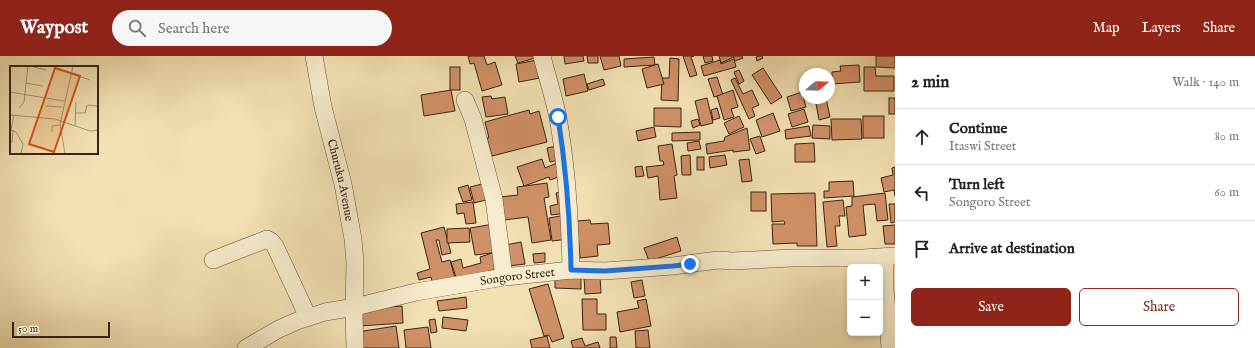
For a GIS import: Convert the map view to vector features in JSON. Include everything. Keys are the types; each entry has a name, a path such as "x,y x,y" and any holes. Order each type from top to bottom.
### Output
{"street":[{"name":"Churuku Avenue","path":"314,56 324,107 343,184 353,239 355,262 355,348"},
{"path":"542,56 558,117 564,156 570,226 571,270"},
{"path":"465,100 473,119 494,199 504,276"},
{"path":"213,260 266,239 271,241 275,246 308,317"},
{"name":"Songoro Street","path":"246,348 279,329 308,317 325,312 355,307 416,292 504,276 571,270 605,271 673,266 719,260 732,261 793,258 835,259 890,257"},
{"path":"890,257 885,288 890,348"}],"building":[{"path":"468,56 484,56 487,65 495,62 502,85 482,91 474,63 470,64"},
{"path":"515,56 535,56 535,58 518,63"},
{"path":"564,56 583,56 584,61 565,64"},
{"path":"587,56 598,56 598,63 588,63"},
{"path":"600,56 619,56 621,66 604,70"},
{"path":"683,56 694,56 691,57 697,75 690,77"},
{"path":"703,56 712,56 713,61 705,63"},
{"path":"719,56 732,56 732,58 721,63"},
{"path":"733,56 742,56 743,58 735,61"},
{"path":"762,56 763,58 757,61 756,57"},
{"path":"876,56 895,56 895,68 876,67"},
{"path":"654,57 655,65 624,67 624,59"},
{"path":"670,58 679,59 678,101 661,100 662,78 669,78"},
{"path":"734,59 736,67 704,76 701,66 720,60 721,64"},
{"path":"537,60 540,78 519,82 516,64"},
{"path":"658,64 664,84 647,88 642,69"},
{"path":"859,65 860,82 835,84 835,72 841,71 840,66"},
{"path":"450,67 460,67 460,90 450,90"},
{"path":"864,67 875,67 876,76 894,76 894,91 864,91"},
{"path":"763,68 782,97 771,104 752,75"},
{"path":"739,70 744,81 739,84 734,72"},
{"path":"584,74 588,91 566,96 563,79"},
{"path":"717,77 723,95 714,97 708,79"},
{"path":"735,78 743,94 752,90 759,105 752,108 755,116 749,119 731,80"},
{"path":"603,79 605,85 589,90 587,84"},
{"path":"451,90 455,111 424,116 421,95"},
{"path":"733,90 738,107 731,109 734,117 724,120 717,96"},
{"path":"799,93 799,104 805,104 806,107 791,111 787,97"},
{"path":"491,96 492,99 505,97 508,114 486,117 482,97"},
{"path":"707,98 713,123 701,126 695,101"},
{"path":"889,98 895,98 895,114 889,114"},
{"path":"816,104 827,104 830,117 819,120"},
{"path":"654,108 681,108 681,127 654,126"},
{"path":"717,108 720,118 713,120 711,110"},
{"path":"804,109 808,122 792,127 788,114"},
{"path":"529,110 530,114 539,111 547,142 492,156 487,138 489,138 485,122"},
{"path":"773,113 780,131 762,137 756,120"},
{"path":"739,116 744,127 729,134 724,123"},
{"path":"863,116 884,116 884,138 863,138"},
{"path":"698,119 700,125 693,128 691,121"},
{"path":"831,119 861,119 862,139 832,140"},
{"path":"813,125 830,126 830,139 812,138"},
{"path":"809,126 811,136 786,139 785,130"},
{"path":"654,127 656,137 638,141 636,131"},
{"path":"747,128 750,150 733,152 733,150 707,154 706,144 724,141 725,137"},
{"path":"700,132 700,140 672,141 672,133"},
{"path":"760,136 765,151 756,154 750,139"},
{"path":"699,141 701,149 688,151 687,143"},
{"path":"814,143 815,162 795,162 795,144"},
{"path":"672,144 677,175 674,176 677,198 660,200 658,176 648,178 646,167 664,165 663,161 660,161 658,146"},
{"path":"557,146 560,160 550,162 547,148"},
{"path":"690,155 691,175 682,175 681,156"},
{"path":"725,155 727,165 710,168 709,157"},
{"path":"697,157 704,157 704,170 697,170"},
{"path":"542,159 545,168 559,162 564,175 550,180 549,177 524,186 517,167"},
{"path":"749,159 752,181 742,182 739,160"},
{"path":"642,166 644,176 636,177 635,167"},
{"path":"895,167 895,196 894,190 884,192 881,178 893,175 892,168"},
{"path":"853,181 854,196 824,198 824,191 829,191 829,182"},
{"path":"486,183 490,199 474,203 470,187"},
{"path":"547,183 549,197 544,198 551,240 532,243 528,217 504,220 500,197 518,195 517,187"},
{"path":"468,185 472,200 463,202 458,188"},
{"path":"565,191 568,213 551,215 550,206 558,204 556,193"},
{"path":"751,192 766,192 766,211 751,211"},
{"path":"815,193 817,246 797,246 797,243 773,244 772,224 785,224 784,221 772,222 771,194"},
{"path":"885,193 888,220 877,221 875,204 863,205 866,235 849,237 846,207 852,206 852,197"},
{"path":"843,200 845,216 839,216 840,226 835,226 837,246 827,247 823,202"},
{"path":"473,202 476,223 466,224 464,213 457,214 456,204"},
{"path":"889,204 895,204 895,222 891,223"},
{"path":"566,215 569,239 552,241 549,218"},
{"path":"590,220 591,224 608,223 610,244 597,245 598,256 580,258 577,221"},
{"path":"494,224 498,252 475,255 470,228"},
{"path":"895,225 895,244 885,244 883,226"},
{"path":"444,227 451,253 442,255 439,240 436,240 442,262 450,260 455,278 433,284 431,277 419,280 417,273 430,269 421,233"},
{"path":"469,228 470,242 447,243 447,229"},
{"path":"677,237 681,251 649,261 644,248"},
{"path":"521,242 525,264 508,266 505,245"},
{"path":"495,252 500,268 457,280 451,262 461,259 463,268 481,263 480,257"},
{"path":"545,253 545,262 534,263 533,254"},
{"path":"555,273 581,274 581,289 555,288"},
{"path":"600,276 601,293 585,294 584,277"},
{"path":"642,280 645,296 634,298 631,282"},
{"path":"548,284 564,338 552,342 549,335 544,336 529,289"},
{"path":"466,297 467,308 439,311 437,301"},
{"path":"582,299 597,299 597,314 606,314 606,330 583,330"},
{"path":"646,299 651,326 620,332 617,312 639,308 637,301"},
{"path":"402,306 403,323 360,326 359,309"},
{"path":"443,317 468,320 466,331 442,328"},
{"path":"435,319 437,332 431,333 429,320"},
{"path":"396,326 399,348 360,348 357,332"},
{"path":"428,327 431,348 406,348 404,330"},
{"path":"648,330 650,348 636,348 635,331"},
{"path":"547,336 550,348 532,348 530,340"},
{"path":"610,337 616,337 617,348 610,348"},
{"path":"582,338 585,346 598,342 600,348 573,348 571,341"}],"route":[{"path":"558,117 564,156 570,226 571,270 605,271 690,264"}]}
